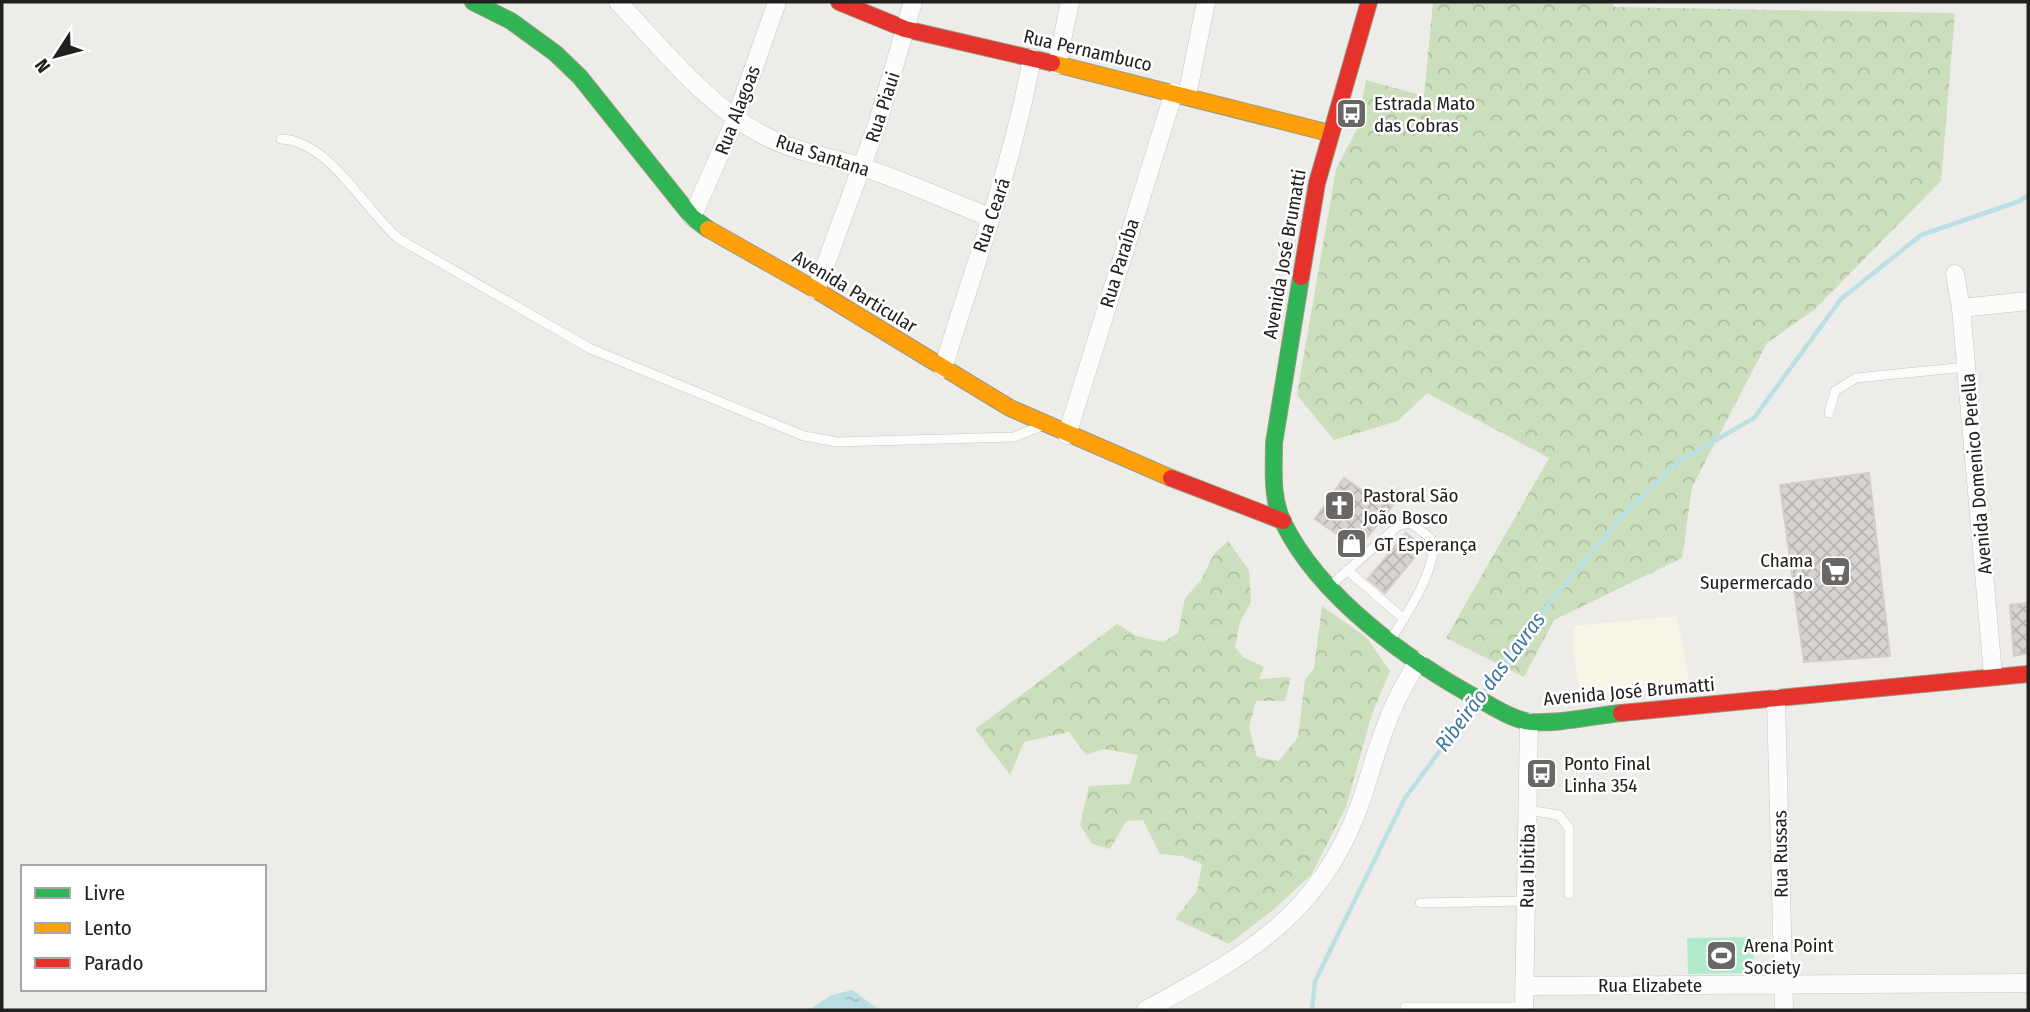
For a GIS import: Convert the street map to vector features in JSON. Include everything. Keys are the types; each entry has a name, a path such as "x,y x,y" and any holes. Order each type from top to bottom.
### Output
{"street":[{"name":"Avenida Particular","path":"473,2 511,20 555,53 580,77 692,217 730,244 816,290 943,369 1044,424 1283,521"},
{"name":"Rua Santana","path":"618,2 695,82 736,118 763,135 796,149 862,167 989,217"},
{"name":"Rua Alagoas","path":"692,217 736,118 777,2"},
{"name":"Rua Pernambuco","path":"839,2 905,29 1181,94 1329,134"},
{"name":"Rua Piaui","path":"816,290 889,88 913,2"},
{"path":"1057,65 1070,2"},
{"name":"Rua Paraíba","path":"1067,435 1181,94 1206,2"},
{"path":"1329,134 1369,2"},
{"name":"Rua Ceará","path":"943,369 1021,122 1032,58"},
{"name":"Avenida José Brumatti","path":"1329,134 1317,183 1274,443 1273,482 1283,521 1329,586 1390,641 1507,715 1529,722 1993,675 2028,674"},
{"name":"Avenida Domenico Perella","path":"1955,274 1961,309 1993,675"},
{"path":"1961,309 2028,301"},
{"path":"1146,1010 1242,957 1275,932 1302,905 1345,839 1360,805 1385,726 1418,660"},
{"name":"Rua Russas","path":"1776,698 1784,1010"},
{"name":"Rua Ibitiba","path":"1524,1009 1529,722"},
{"name":"Rua Elizabete","path":"1524,986 2028,983"}],"lane":[{"path":"281,139 290,139 311,150 343,176 380,223 399,239 591,349 804,436 836,442 1014,437 1044,424"},
{"path":"1829,413 1835,391 1856,378 1966,367"},
{"path":"1329,586 1399,525 1412,523 1434,541 1434,554 1404,619 1390,641"},
{"path":"1347,570 1404,619"},
{"path":"1528,810 1559,815 1569,828 1569,894"},
{"path":"1420,903 1526,901"},
{"path":"1405,1007 1524,1009"}],"shaded area":[{"path":"1677,616 1690,685 1581,696 1573,651 1574,626"}],"green space":[{"path":"1433,2 1612,2 1614,7 1955,13 1941,181 1815,309 1767,343 1692,487 1682,558 1554,620 1524,677 1446,638 1549,458 1427,393 1398,421 1334,440 1297,395 1336,169 1357,129 1366,80 1424,96"},
{"path":"1228,541 1249,570 1251,602 1240,622 1235,647 1243,657 1264,667 1259,679 1291,677 1285,701 1256,701 1249,727 1257,757 1279,761 1298,737 1305,680 1314,668 1322,606 1366,637 1390,671 1372,714 1346,807 1311,875 1273,910 1229,944 1175,919 1197,891 1202,864 1182,856 1160,854 1143,820 1126,821 1110,849 1092,844 1080,825 1089,786 1130,784 1138,755 1104,749 1086,755 1069,732 1024,742 1010,775 975,729 1117,624 1137,636 1163,642 1178,633 1185,598 1201,580 1214,554"},
{"name":"Arena Point Society","path":"1753,937 1754,973 1688,974 1687,938"}],"water":[{"path":"852,990 880,1010 808,1010 832,995"}],"building":[{"name":"Chama Supermercado","path":"1869,473 1890,656 1804,662 1780,485"},
{"path":"1344,478 1375,499 1381,492 1395,503 1352,556 1339,545 1344,539 1315,519"},
{"name":"GT Esperança","path":"1406,533 1423,547 1385,593 1368,579"},
{"path":"2027,603 2028,653 2014,656 2010,605"}],"waterway":[{"name":"Ribeirão das Lavras","path":"1483,693 1519,640 1623,515 1678,462 1754,418 1841,299 1921,235 2020,201 2028,195"},
{"name":"Ribeirão das Lavras","path":"1312,1010 1315,981 1405,798 1474,705"}],"traffic: fast":[{"path":"473,2 511,21 555,53 580,77 692,217 708,229"},
{"path":"1301,277 1274,443 1275,493 1279,513 1299,550 1343,602 1369,625 1426,668 1506,714 1525,721 1542,722 1621,713"}],"traffic: slow":[{"path":"1052,63 1329,133"},
{"path":"708,229 816,290 1010,408 1171,478"}],"traffic: jam":[{"path":"839,2 905,29 1052,63"},
{"path":"1301,277 1317,183 1369,2"},
{"path":"1171,478 1283,521"},
{"path":"1621,713 2028,674"}],"place":[{"name":"Estrada Mato das Cobras","path":"1351,114"},
{"name":"Pastoral São João Bosco","path":"1340,506"},
{"name":"GT Esperança","path":"1351,544"},
{"name":"Chama Supermercado","path":"1836,571"},
{"name":"Ponto Final Linha 354","path":"1541,774"},
{"name":"Arena Point Society","path":"1721,956"}]}
